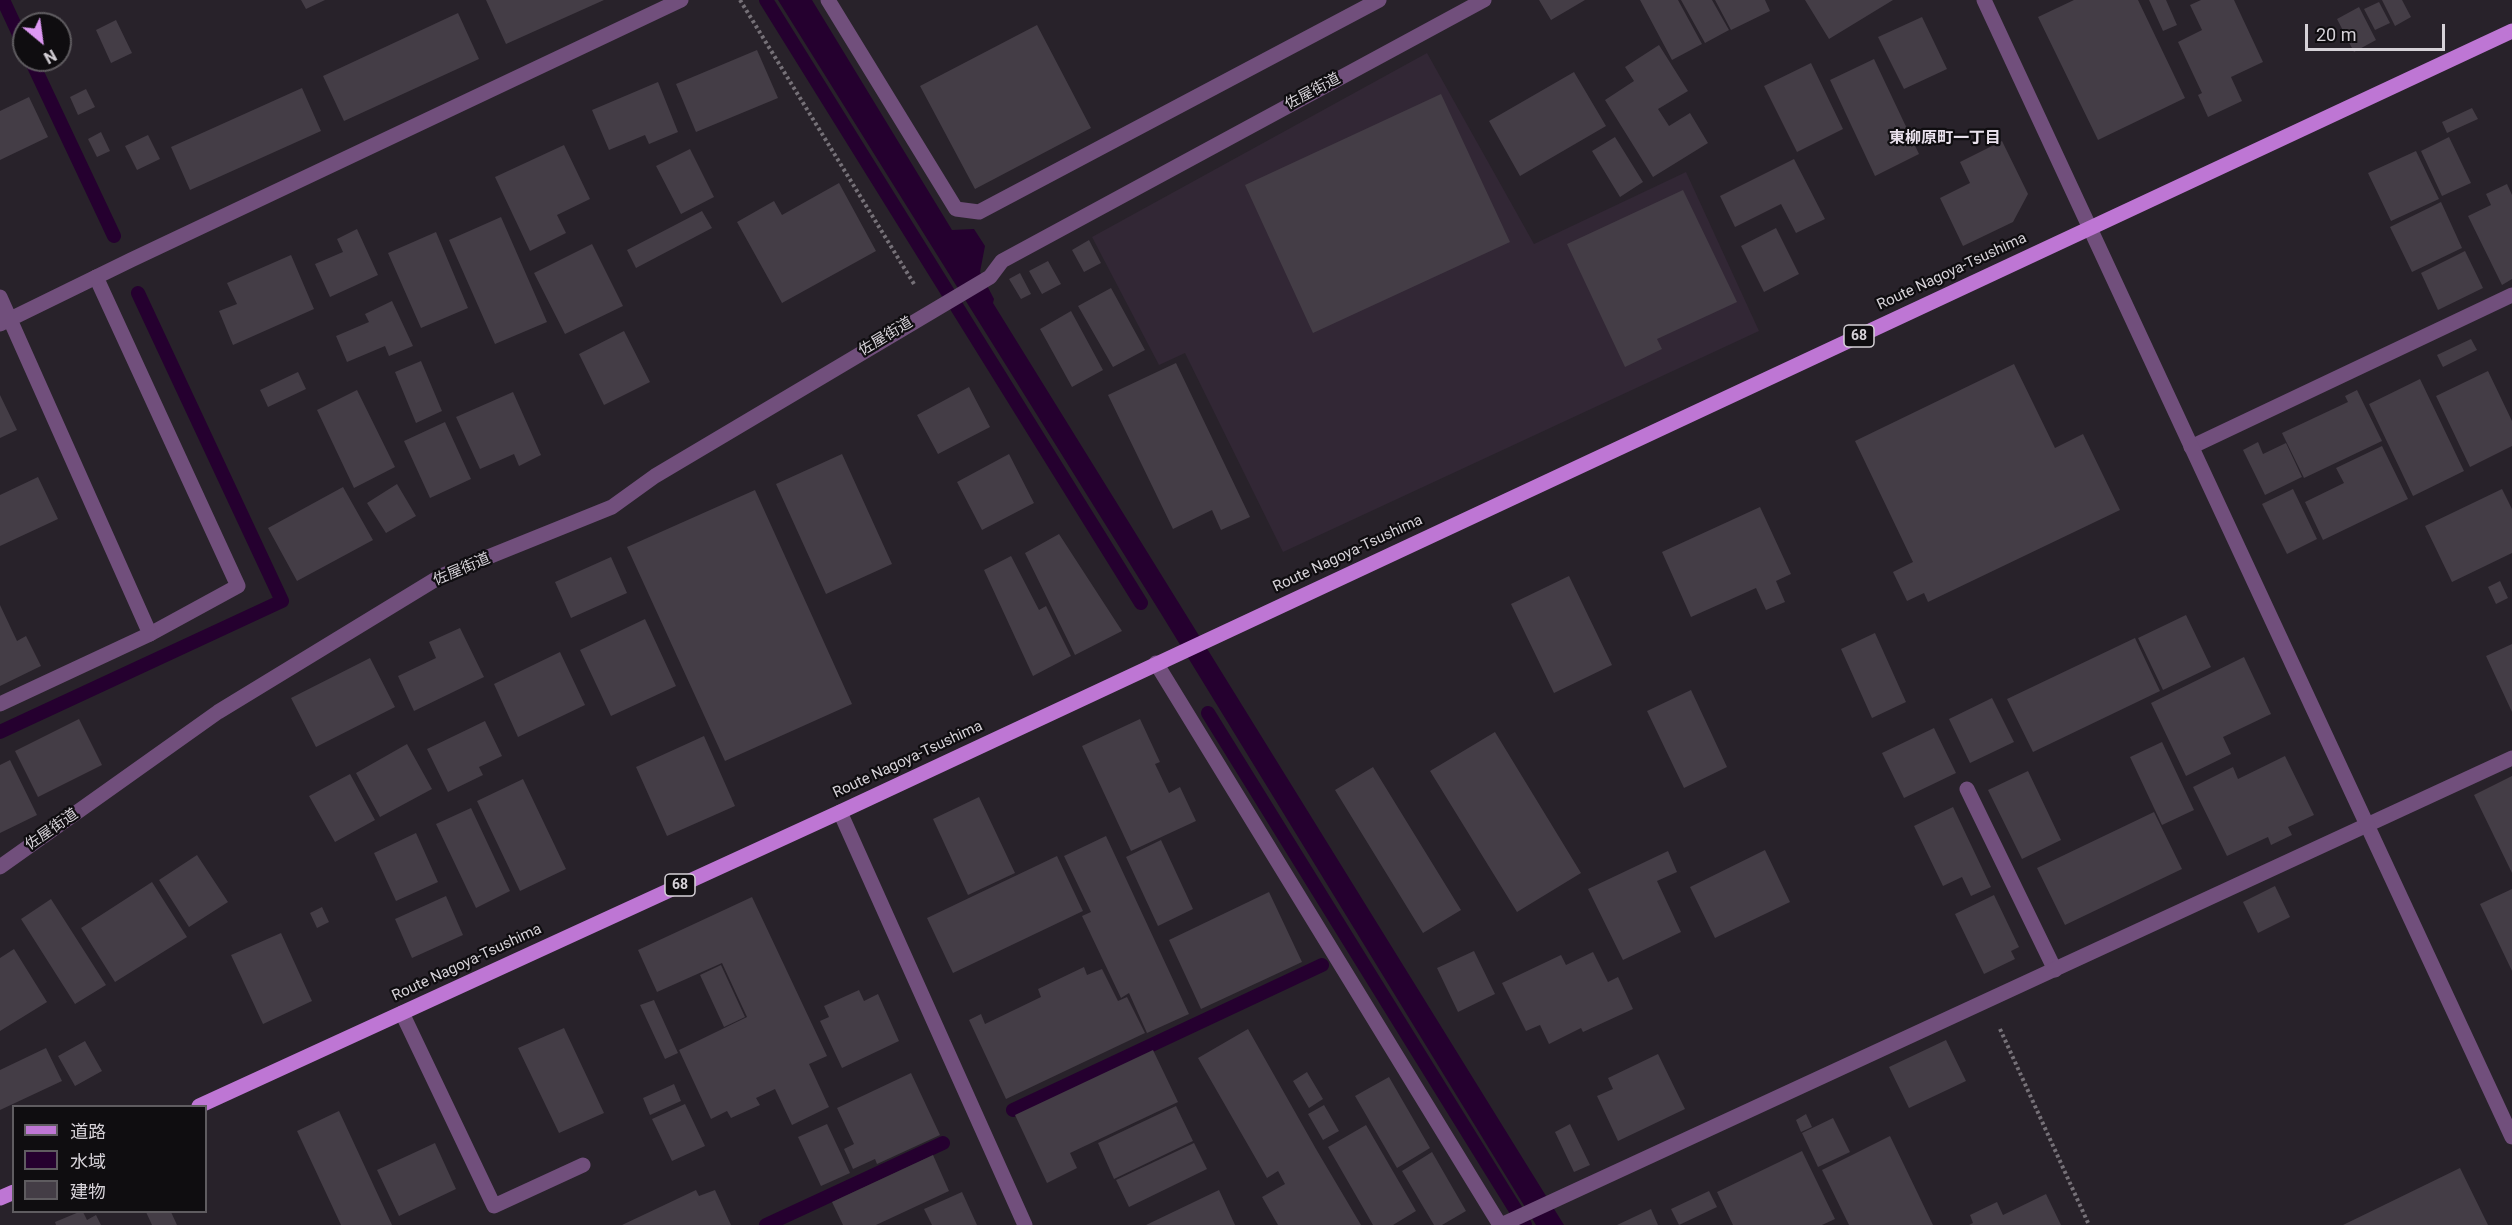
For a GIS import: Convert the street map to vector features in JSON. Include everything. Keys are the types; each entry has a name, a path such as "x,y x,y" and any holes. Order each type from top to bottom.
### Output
{"main road":[{"name":"Route Nagoya-Tsushima","path":"203,1105 840,812 2512,31"}],"street":[{"path":"5,322 681,0"},
{"path":"828,0 956,209 979,212 1379,0"},
{"name":"佐屋街道","path":"0,867 218,712 441,576 612,507 655,476 990,277 1002,261 1484,0"},
{"path":"1984,0 2512,1137"},
{"path":"0,704 150,634 238,586 96,278"},
{"path":"2192,447 2512,295"},
{"path":"0,297 5,322 150,634"},
{"path":"1158,662 1503,1224 2512,758"},
{"path":"1967,789 2055,970"},
{"path":"840,812 1025,1225"},
{"path":"402,1013 494,1206 583,1165"}],"path":[{"path":"740,0 936,308"},
{"path":"1987,1001 2089,1225"}],"shaded area":[{"path":"1427,53 1534,244 1686,172 1759,331 1283,552 1185,353 1159,365 1092,237"}],"water":[{"path":"778,0 812,0 952,230 974,229 985,246 980,272 994,299 993,303 1564,1225 1536,1225 1160,612"}],"building":[{"path":"301,0 325,0 306,9"},
{"path":"486,0 604,0 506,44"},
{"path":"1539,0 1585,0 1551,20"},
{"path":"1640,0 1678,0 1702,44 1672,60"},
{"path":"1681,0 1712,0 1729,30 1705,43"},
{"path":"1715,0 1765,0 1770,11 1731,30"},
{"path":"1805,0 1893,0 1829,39"},
{"path":"2074,0 2138,0 2185,98 2098,140 2038,17"},
{"path":"2149,0 2166,0 2177,25 2163,31"},
{"path":"2201,0 2234,0 2263,62 2231,77 2242,101 2208,117 2198,95 2202,93 2178,42 2202,30 2190,5"},
{"path":"2382,0 2402,0 2411,17 2395,26"},
{"path":"2379,2 2390,23 2375,30 2364,9"},
{"path":"2359,7 2376,40 2354,52 2337,19"},
{"path":"458,13 479,59 344,121 323,76"},
{"path":"1922,17 1947,69 1904,89 1878,37"},
{"path":"116,20 132,53 111,63 96,30"},
{"path":"1037,25 1091,128 975,189 920,86"},
{"path":"1659,45 1688,91 1658,109 1669,126 1690,113 1708,143 1653,177 1605,100 1634,81 1625,67"},
{"path":"757,50 778,98 696,132 676,84"},
{"path":"1874,59 1919,154 1875,176 1830,80"},
{"path":"1811,63 1843,129 1797,152 1764,86"},
{"path":"1574,72 1606,126 1520,176 1489,121"},
{"path":"658,82 678,132 649,144 645,135 609,150 592,110"},
{"path":"302,88 321,131 190,190 171,147"},
{"path":"86,89 95,107 78,115 70,97"},
{"path":"1441,94 1510,242 1313,333 1245,185"},
{"path":"29,97 48,137 0,160 0,111"},
{"path":"2472,108 2478,119 2447,133 2442,122"},
{"path":"101,132 110,151 97,157 88,139"},
{"path":"148,135 160,159 137,170 125,146"},
{"path":"1615,137 1643,182 1620,197 1592,151"},
{"path":"2449,137 2471,183 2442,196 2421,151"},
{"path":"2002,141 2028,194 2013,222 1963,246 1940,198 1970,183 1960,162"},
{"path":"564,145 590,199 557,215 566,233 530,251 495,177"},
{"path":"690,149 714,197 681,214 656,166"},
{"path":"2416,151 2439,199 2391,221 2368,173"},
{"path":"1794,159 1825,219 1796,233 1781,204 1735,227 1720,196"},
{"path":"839,183 876,251 782,303 737,222 774,201 782,215"},
{"path":"2507,184 2512,195 2512,279 2502,285 2468,216 2491,205 2486,194"},
{"path":"1683,190 1737,302 1657,339 1662,349 1625,367 1567,244"},
{"path":"2441,202 2462,248 2412,272 2390,227"},
{"path":"702,211 712,228 636,268 627,250"},
{"path":"501,217 547,322 495,344 449,240"},
{"path":"1776,228 1799,274 1764,292 1741,246"},
{"path":"357,229 378,275 330,297 315,264 343,252 337,239"},
{"path":"436,232 468,308 421,328 388,253"},
{"path":"1089,240 1101,263 1084,272 1072,250"},
{"path":"592,244 623,306 565,334 534,273"},
{"path":"2465,251 2483,288 2438,310 2421,273"},
{"path":"291,255 314,309 233,345 219,311 237,304 227,283"},
{"path":"1048,261 1061,284 1042,294 1029,271"},
{"path":"1020,273 1031,294 1021,299 1009,279"},
{"path":"1111,288 1145,350 1113,367 1078,306"},
{"path":"392,301 413,346 389,356 385,346 347,362 336,336 369,322 365,314"},
{"path":"1071,311 1103,370 1072,387 1040,329"},
{"path":"624,331 650,382 604,405 579,354"},
{"path":"2471,339 2477,350 2443,367 2437,355"},
{"path":"421,361 442,411 416,423 395,372"},
{"path":"1176,363 1250,517 1221,530 1212,510 1173,529 1108,395"},
{"path":"2014,364 2055,448 2083,434 2120,510 1928,602 1924,593 1907,601 1893,572 1913,562 1855,441"},
{"path":"2488,371 2512,421 2512,446 2470,467 2436,396"},
{"path":"298,372 306,389 268,407 260,390"},
{"path":"2420,379 2464,471 2413,496 2369,404"},
{"path":"969,387 990,427 938,454 917,415"},
{"path":"357,390 395,467 354,488 317,410"},
{"path":"2357,390 2382,441 2304,478 2282,433 2348,402 2345,396"},
{"path":"513,392 541,455 519,466 514,454 480,469 456,417"},
{"path":"0,395 17,430 0,438"},
{"path":"445,422 471,479 430,498 404,441"},
{"path":"2258,442 2263,454 2286,443 2302,477 2265,495 2243,450"},
{"path":"2382,446 2408,499 2323,540 2305,502 2344,483 2336,468"},
{"path":"842,454 892,564 826,594 776,484"},
{"path":"1009,454 1034,503 982,530 957,482"},
{"path":"38,477 58,519 0,546 0,495"},
{"path":"397,484 416,516 386,533 367,503"},
{"path":"343,487 373,540 297,581 268,528"},
{"path":"2293,489 2317,539 2287,554 2262,504"},
{"path":"2502,489 2512,509 2512,553 2452,582 2425,526"},
{"path":"755,490 852,704 725,761 627,547"},
{"path":"1760,507 1791,574 1776,581 1785,602 1766,610 1756,588 1691,617 1662,552"},
{"path":"1059,534 1122,631 1075,655 1025,553"},
{"path":"1011,556 1039,610 1046,606 1071,656 1033,676 984,570"},
{"path":"611,557 627,593 571,618 555,582"},
{"path":"1569,576 1612,665 1554,693 1511,604"},
{"path":"2500,581 2508,598 2496,604 2488,587"},
{"path":"0,605 17,641 26,636 41,666 0,686"},
{"path":"2186,615 2211,667 2163,690 2138,638"},
{"path":"645,619 676,686 611,716 580,650"},
{"path":"460,628 484,677 414,711 398,676 436,658 429,642"},
{"path":"1875,633 1906,702 1872,718 1841,649"},
{"path":"2135,638 2160,691 2033,752 2007,699"},
{"path":"2512,644 2512,712 2486,656"},
{"path":"560,652 585,705 518,737 494,684"},
{"path":"2244,657 2271,714 2223,737 2231,754 2186,776 2151,703"},
{"path":"370,658 395,707 316,747 291,698"},
{"path":"1691,690 1727,767 1684,788 1647,711"},
{"path":"1992,698 2014,742 1970,763 1949,719"},
{"path":"79,719 102,765 38,797 15,751"},
{"path":"1140,719 1160,762 1155,764 1169,793 1180,787 1196,821 1131,851 1082,746"},
{"path":"485,721 502,756 479,767 483,775 448,792 427,749"},
{"path":"1934,728 1956,773 1904,798 1882,753"},
{"path":"1495,732 1581,873 1517,912 1430,771"},
{"path":"704,736 735,806 667,836 636,767"},
{"path":"2162,742 2194,810 2162,825 2130,757"},
{"path":"407,744 432,789 380,817 356,773"},
{"path":"2285,756 2314,815 2288,827 2292,835 2271,845 2268,837 2227,856 2193,787 2233,767 2238,779"},
{"path":"10,760 37,815 0,833 0,765"},
{"path":"1373,767 1461,910 1423,933 1335,790"},
{"path":"2028,771 2061,840 2022,859 1988,790"},
{"path":"350,774 375,820 335,842 309,796"},
{"path":"2512,776 2512,873 2474,795"},
{"path":"523,779 566,869 520,891 477,801"},
{"path":"979,797 1015,873 968,895 933,819"},
{"path":"1953,807 1991,887 1971,896 1962,877 1943,886 1914,826"},
{"path":"471,808 510,891 476,908 436,824"},
{"path":"2154,812 2182,869 2065,925 2037,868"},
{"path":"416,833 438,882 396,901 374,853"},
{"path":"1106,836 1189,1014 1147,1033 1129,993 1121,998 1082,916 1091,912 1064,856"},
{"path":"1161,840 1193,909 1158,926 1126,857"},
{"path":"1765,850 1790,902 1715,938 1690,887"},
{"path":"1668,851 1677,872 1657,881 1681,932 1623,960 1588,889"},
{"path":"197,855 228,902 189,927 159,880"},
{"path":"1057,856 1083,911 953,973 927,918"},
{"path":"152,882 187,937 115,982 81,928"},
{"path":"2275,886 2290,917 2258,933 2243,902"},
{"path":"2512,889 2512,971 2480,904"},
{"path":"1269,892 1302,962 1201,1009 1169,940"},
{"path":"1994,895 2019,947 2011,951 2015,959 1984,974 1955,914"},
{"path":"446,896 463,935 412,958 395,919"},
{"path":"752,897 827,1056 809,1064 829,1107 792,1125 775,1089 756,1098 760,1105 731,1118 727,1111 711,1119 679,1050 747,1017 722,963 657,992 638,950"},
{"path":"51,899 106,985 75,1004 21,919"},
{"path":"322,907 329,922 317,928 310,913"},
{"path":"281,933 312,1001 263,1024 231,955"},
{"path":"14,949 47,1002 0,1031 0,958"},
{"path":"1474,951 1495,994 1458,1012 1437,968"},
{"path":"1593,952 1608,982 1618,977 1633,1009 1583,1032 1581,1028 1549,1044 1540,1025 1526,1031 1502,983 1561,955 1566,965"},
{"path":"721,965 745,1017 724,1027 700,975"},
{"path":"1084,967 1087,975 1102,969 1118,1001 1127,997 1145,1033 1006,1099 969,1020 981,1014 985,1024 1041,997 1038,989"},
{"path":"859,990 864,1001 878,994 899,1041 842,1068 820,1021 829,1017 824,1006"},
{"path":"654,1000 678,1053 665,1059 640,1005"},
{"path":"564,1028 604,1113 559,1133 518,1048"},
{"path":"1248,1029 1361,1225 1278,1225 1262,1197 1285,1184 1278,1171 1267,1178 1198,1058"},
{"path":"1946,1040 1966,1081 1909,1108 1889,1067"},
{"path":"85,1041 102,1071 75,1086 58,1056"},
{"path":"46,1048 62,1081 0,1110 0,1070"},
{"path":"1153,1050 1178,1102 1070,1153 1077,1168 1047,1183 1015,1115"},
{"path":"1658,1054 1685,1109 1618,1141 1597,1096 1613,1089 1608,1078"},
{"path":"1307,1072 1323,1099 1309,1108 1293,1081"},
{"path":"911,1073 940,1135 877,1164 875,1159 853,1169 844,1149 854,1144 837,1108"},
{"path":"1389,1077 1430,1148 1397,1168 1355,1096"},
{"path":"674,1084 681,1101 650,1115 643,1098"},
{"path":"685,1104 705,1146 672,1161 652,1119"},
{"path":"1324,1105 1339,1131 1323,1140 1308,1114"},
{"path":"1176,1106 1193,1141 1114,1179 1098,1143"},
{"path":"339,1111 392,1225 341,1225 297,1131"},
{"path":"1806,1114 1812,1127 1801,1132 1796,1120"},
{"path":"1833,1118 1850,1152 1818,1167 1802,1133"},
{"path":"827,1124 850,1173 821,1186 798,1137"},
{"path":"1570,1124 1590,1165 1574,1172 1555,1132"},
{"path":"1366,1125 1416,1211 1393,1225 1373,1225 1328,1147"},
{"path":"1890,1136 1933,1225 1849,1225 1822,1170"},
{"path":"435,1143 456,1189 399,1216 377,1170"},
{"path":"1194,1143 1207,1169 1129,1207 1116,1180"},
{"path":"1802,1151 1835,1219 1822,1225 1733,1225 1717,1192"},
{"path":"1432,1152 1466,1211 1442,1225 1434,1225 1402,1171"},
{"path":"933,1155 949,1191 876,1225 843,1225 832,1202"},
{"path":"2460,1168 2488,1225 2343,1225"},
{"path":"696,1190 699,1196 715,1190 731,1225 622,1225"},
{"path":"1219,1190 1235,1225 1146,1225"},
{"path":"1709,1191 1717,1207 1679,1225 1671,1209"},
{"path":"962,1192 977,1225 932,1225 924,1209"},
{"path":"2046,1194 2061,1225 1969,1225 1973,1223 1970,1215 1997,1202 2003,1215"},
{"path":"1651,1209 1658,1225 1617,1225"},
{"path":"77,1213 84,1213 87,1220 96,1215 101,1225 56,1225 55,1222"},
{"path":"146,1213 171,1213 177,1225 152,1225"}],"waterway":[{"path":"3,0 12,19"},
{"path":"766,0 1141,603"},
{"path":"37,72 114,236"},
{"path":"0,732 282,601 138,293"},
{"path":"1208,713 1525,1225"},
{"path":"1013,1110 1322,965"},
{"path":"766,1225 943,1143"}],"district":[{"name":"東柳原町一丁目","path":"1945,139"}]}
